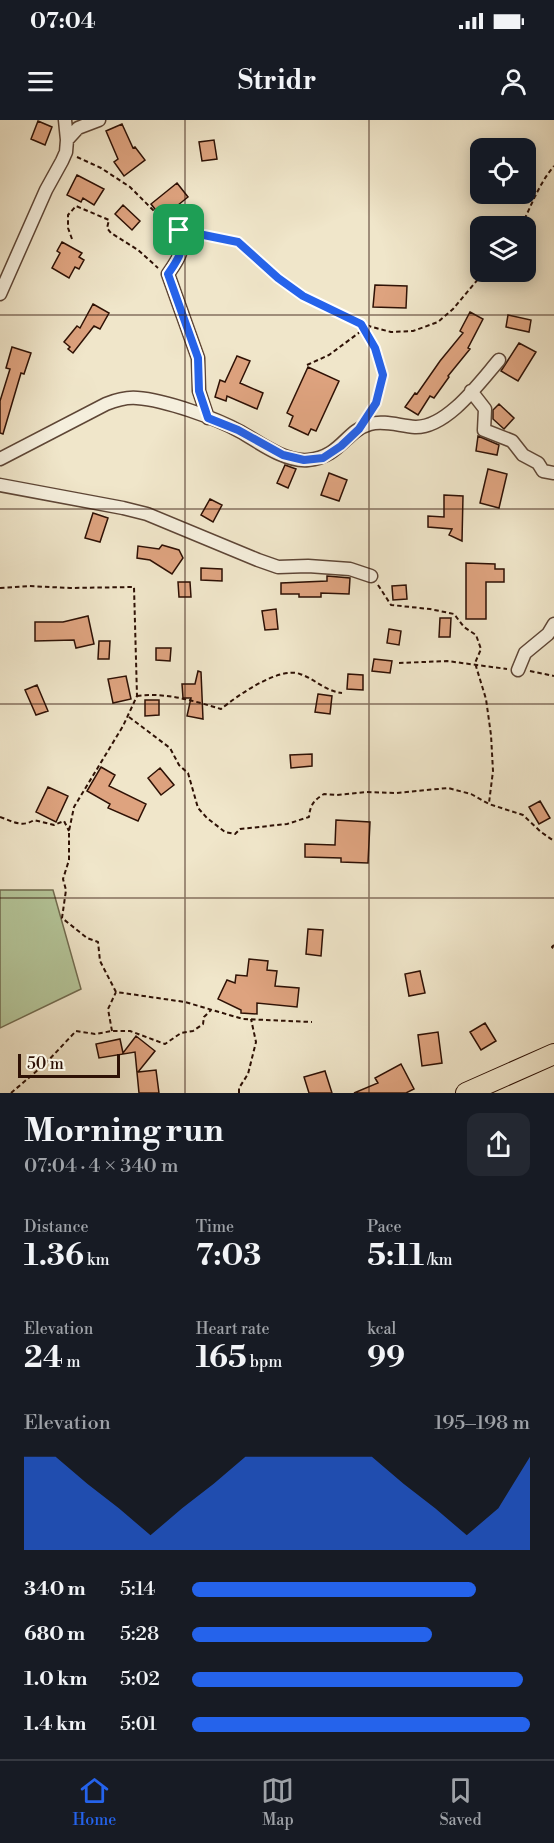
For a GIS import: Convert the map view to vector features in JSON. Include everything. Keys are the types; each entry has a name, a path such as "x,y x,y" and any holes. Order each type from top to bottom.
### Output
{"main road":[{"path":"466,1093 554,1054"}],"street":[{"path":"65,120 66,146"},
{"path":"0,294 66,146 78,128 99,120"},
{"path":"179,230 182,241 180,256 168,274 198,358 199,391 208,418"},
{"path":"0,459 106,404 119,399 136,398 151,400 208,418 238,430 283,455 304,460 323,458 341,446 359,429 380,422 417,427 429,424 452,410 499,360"},
{"path":"471,391 485,409 484,430 512,441 523,455 538,463 543,471 554,473"},
{"path":"0,485 147,514 278,567 350,568 371,576"},
{"path":"518,670 525,654 548,634 554,624"}],"path":[{"path":"66,146 130,187 164,222 179,230 238,242 278,278 303,296 361,324 391,332 413,331 438,322 453,309 476,282"},
{"path":"526,216 543,179 554,166"},
{"path":"72,239 68,228 68,215 76,206 109,220 107,228 111,234 138,250 168,274"},
{"path":"359,429 376,403 383,375 375,348 361,324"},
{"path":"307,365 329,355 364,329"},
{"path":"371,576 385,594 390,605 454,614 464,627 476,635 482,649 476,663 486,699 491,735 493,771 489,804"},
{"path":"0,588 134,587 137,696 128,716 75,807 69,831 69,860 63,879 66,890 62,918 87,938 98,942 100,961 116,992"},
{"path":"399,663 447,661 476,663 554,676"},
{"path":"137,696 151,694 176,697 221,709 251,689 286,672 300,674 334,692 342,693"},
{"path":"128,716 170,748 179,765 188,773 198,808 225,832 235,834 240,829 287,825 309,817 315,800 324,794 396,793 448,788 471,794 489,804 523,815 554,841"},
{"path":"0,817 15,823 27,824 34,820 54,825 64,821 69,831"},
{"path":"116,992 185,1002 243,1019 312,1022"},
{"path":"111,1031 108,1009 116,992"},
{"path":"11,1093 45,1064 75,1031 95,1034 130,1031 165,1044 181,1033 193,1031 203,1024 204,1017 212,1010"},
{"path":"239,1093 239,1088 248,1074 256,1042 251,1019"}],"green space":[{"path":"0,890 53,890 81,989 0,1028"}],"building":[{"path":"38,121 52,127 45,145 31,139"},
{"path":"122,124 133,148 135,147 145,160 124,176 114,162 118,159 106,131"},
{"path":"214,140 217,159 202,161 199,142"},
{"path":"77,175 104,189 94,205 83,198 81,202 67,195"},
{"path":"177,183 188,197 162,218 151,204"},
{"path":"123,205 140,221 132,230 115,214"},
{"path":"62,242 82,253 79,257 84,260 79,269 75,267 69,278 52,268 60,253 57,251"},
{"path":"375,285 407,286 406,308 373,307"},
{"path":"93,304 109,313 100,329 94,326 73,353 64,342 77,326 80,328"},
{"path":"470,312 483,319 468,348 470,349 434,398 430,396 418,415 405,407 463,333 460,331"},
{"path":"508,315 531,320 529,332 506,327"},
{"path":"519,343 536,352 518,381 501,371"},
{"path":"12,347 31,353 24,374 21,373 3,434 0,433 0,401 10,369 6,368"},
{"path":"237,356 250,361 240,383 263,393 257,409 227,396 226,401 215,397 220,380 225,382"},
{"path":"308,367 339,381 316,431 311,429 308,435 289,426 293,416 287,413"},
{"path":"499,404 514,418 504,429 493,419 493,410"},
{"path":"478,436 499,445 497,455 476,451"},
{"path":"285,465 296,469 288,488 277,483"},
{"path":"488,469 507,474 499,508 480,503"},
{"path":"329,473 347,480 339,501 321,495"},
{"path":"444,495 463,496 462,541 449,535 452,529 428,527 428,516 444,517"},
{"path":"210,499 222,505 213,522 201,515"},
{"path":"93,513 108,518 100,542 85,538"},
{"path":"162,545 179,550 183,558 172,574 150,560 137,558 138,546 159,549"},
{"path":"466,563 495,564 495,569 504,569 504,582 486,582 486,619 466,619"},
{"path":"201,568 222,569 222,581 201,580"},
{"path":"327,576 350,578 349,594 321,593 321,597 299,597 299,594 281,594 281,583 327,581"},
{"path":"178,582 190,582 191,597 179,597"},
{"path":"406,585 407,599 393,600 392,586"},
{"path":"276,609 278,629 265,630 262,611"},
{"path":"88,616 94,644 76,648 74,640 35,641 35,622 63,622"},
{"path":"440,618 451,618 450,637 439,637"},
{"path":"389,629 401,631 399,645 387,643"},
{"path":"99,641 110,641 109,659 98,659"},
{"path":"156,648 171,648 170,661 156,660"},
{"path":"374,659 392,661 390,673 372,671"},
{"path":"198,671 201,672 203,719 187,716 191,698 183,698 182,684 195,684"},
{"path":"348,674 363,675 363,690 347,689"},
{"path":"126,676 131,699 113,703 108,679"},
{"path":"37,685 48,711 36,715 25,690"},
{"path":"318,694 332,696 330,714 315,712"},
{"path":"145,700 159,700 159,715 145,716"},
{"path":"312,754 312,766 291,768 290,755"},
{"path":"101,767 115,775 109,786 146,804 138,821 108,808 110,804 87,791"},
{"path":"160,768 174,785 161,795 148,778"},
{"path":"48,787 68,796 56,822 36,812"},
{"path":"540,801 550,818 539,824 529,807"},
{"path":"336,820 370,822 368,863 341,862 341,858 305,857 305,844 335,845"},
{"path":"308,929 323,930 321,956 306,954"},
{"path":"249,959 268,961 267,970 277,971 275,986 299,988 297,1007 257,1003 257,1014 241,1013 241,1010 218,999 227,980 235,983 236,975 247,976"},
{"path":"420,971 425,993 409,996 405,974"},
{"path":"485,1023 496,1041 481,1050 470,1032"},
{"path":"438,1032 442,1063 422,1066 418,1035"},
{"path":"136,1036 155,1051 138,1072 156,1070 159,1093 139,1093 135,1052 99,1058 96,1044 120,1039 123,1053"},
{"path":"401,1064 414,1089 406,1093 354,1093 378,1083 375,1078"},
{"path":"325,1071 332,1093 309,1093 304,1077"}],"route":[{"path":"179,230 238,242 278,278 303,296 361,324 375,348 383,375 376,403 359,429 341,446 323,458 304,460 283,455 238,430 208,418 199,391 198,358 168,274 180,256 182,241 179,230"}]}
